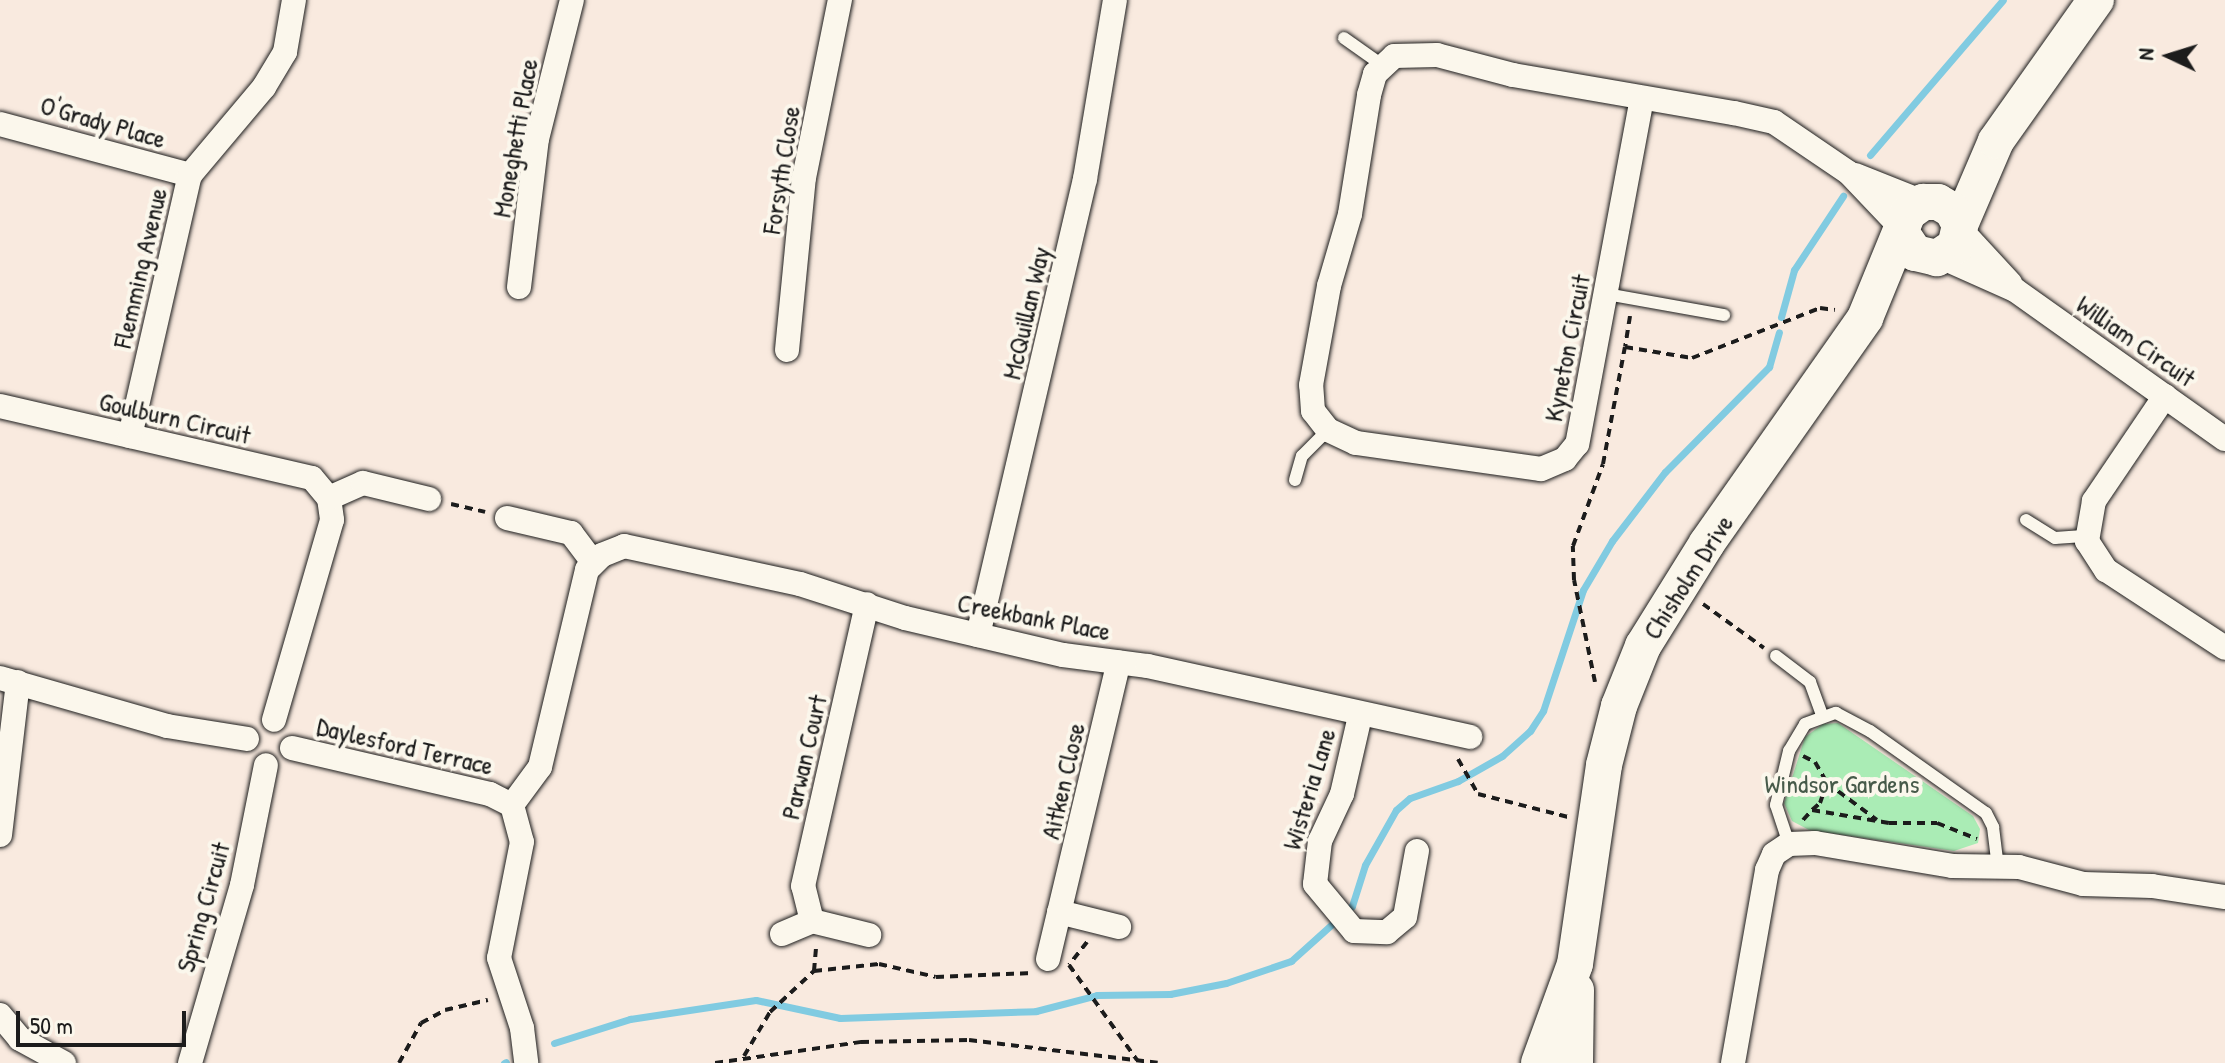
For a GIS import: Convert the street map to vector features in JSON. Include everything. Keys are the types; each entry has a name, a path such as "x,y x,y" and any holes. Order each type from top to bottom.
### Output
{"street":[{"name":"Flemming Avenue","path":"130,436 190,175 278,64 294,0"},
{"name":"Moneghetti Place","path":"519,287 537,139 572,0"},
{"name":"Forsyth Close","path":"787,350 804,178 840,0"},
{"name":"McQuillan Way","path":"978,635 1085,179 1115,0"},
{"name":"Chisholm Drive","path":"1850,314 1949,242 1996,141 2096,0"},
{"path":"1328,430 1313,411 1311,385 1329,286 1350,214 1369,95 1382,65 1405,53 1424,53 1513,75 1774,122 1914,217"},
{"name":"Kyneton Circuit","path":"1328,430 1356,443 1541,469 1565,459 1577,444 1642,98"},
{"name":"O'Grady Place","path":"0,124 190,175"},
{"name":"Chisholm Drive","path":"1575,1063 1575,964 1600,788 1619,706 1656,620 1914,217 1996,141"},
{"path":"1849,173 1914,217"},
{"path":"1948,206 1949,242 1915,253 1914,217 1948,206"},
{"name":"William Circuit","path":"1949,242 2225,439"},
{"name":"William Circuit","path":"1949,242 2015,290"},
{"path":"2165,396 2094,501 2087,536 2106,570 2225,648"},
{"name":"Goulburn Circuit","path":"0,406 312,478 329,498"},
{"path":"274,720 332,520 329,498 363,483 429,499"},
{"path":"507,518 571,533 593,562 583,584 540,767 512,805"},
{"name":"Creekbank Place","path":"593,562 612,549 638,546 978,635 1470,737"},
{"name":"Parwan Court","path":"812,921 803,886 867,604"},
{"name":"Aitken Close","path":"1055,966 1059,912 1119,662"},
{"path":"0,835 9,680 167,726 247,739"},
{"name":"Wisteria Lane","path":"1360,716 1342,794 1320,841 1315,863 1319,893 1354,931 1387,932 1405,917 1417,851"},
{"path":"274,720 287,727 292,748 279,763 266,765 249,753 247,739 259,722 274,720"},
{"name":"Daylesford Terrace","path":"292,748 490,794 512,805 522,842 499,958 522,1028 526,1063"},
{"name":"Spring Circuit","path":"190,1063 242,885 266,765"},
{"path":"1733,1063 1767,870 1774,854 1795,835 1815,843 1952,866 1998,866 2083,884 2152,886 2225,897"},
{"path":"1059,912 1119,927"},
{"path":"782,934 812,921 869,935"},
{"name":"Chisholm Drive","path":"1539,1063 1575,964"},
{"path":"0,1015 20,1039 64,1063"},
{"name":"Daylesford Terrace","path":"522,1028 546,1063"}],"lane":[{"path":"1344,38 1382,65"},
{"path":"1606,294 1724,315"},
{"path":"1295,480 1302,456 1328,430"},
{"path":"2026,520 2055,538 2087,536"},
{"path":"1776,656 1810,682 1822,715"},
{"path":"1795,835 1777,812 1777,790 1799,730 1822,715 1847,716 1986,813 1993,827 1998,866"}],"path":[{"path":"1579,608 1574,580 1578,522 1600,475 1633,299"},
{"path":"1625,347 1692,358 1820,308 1850,314"},
{"path":"429,499 507,518"},
{"path":"1678,586 1776,656"},
{"path":"1798,754 1815,762 1827,783 1879,821"},
{"path":"1462,767 1473,789 1484,796 1568,817"},
{"path":"1795,835 1820,803 1827,783"},
{"path":"1812,810 1879,821 1937,823 1979,841"},
{"path":"744,1058 770,1012 814,971 879,964 936,977 1055,966 1083,951 1094,920"},
{"path":"1055,966 1074,973 1137,1060"},
{"path":"399,1063 421,1023 445,1010 488,1000"},
{"path":"715,1063 861,1042 969,1040 1158,1063"}],"green space":[{"name":"Windsor Gardens","path":"1838,723 1973,816 1980,829 1978,843 1954,851 1809,830 1792,821 1784,803 1805,737 1823,724"}],"waterway":[{"path":"1870,155 2003,0"},
{"path":"1781,317 1794,270 1843,196"},
{"path":"554,1043 630,1019 756,1000 840,1018 1036,1011 1097,995 1170,994 1226,983 1291,961 1352,906 1365,865 1396,810 1410,798 1458,781 1502,756 1530,731 1543,711 1583,590 1612,541 1665,472 1769,367 1779,332"}]}
